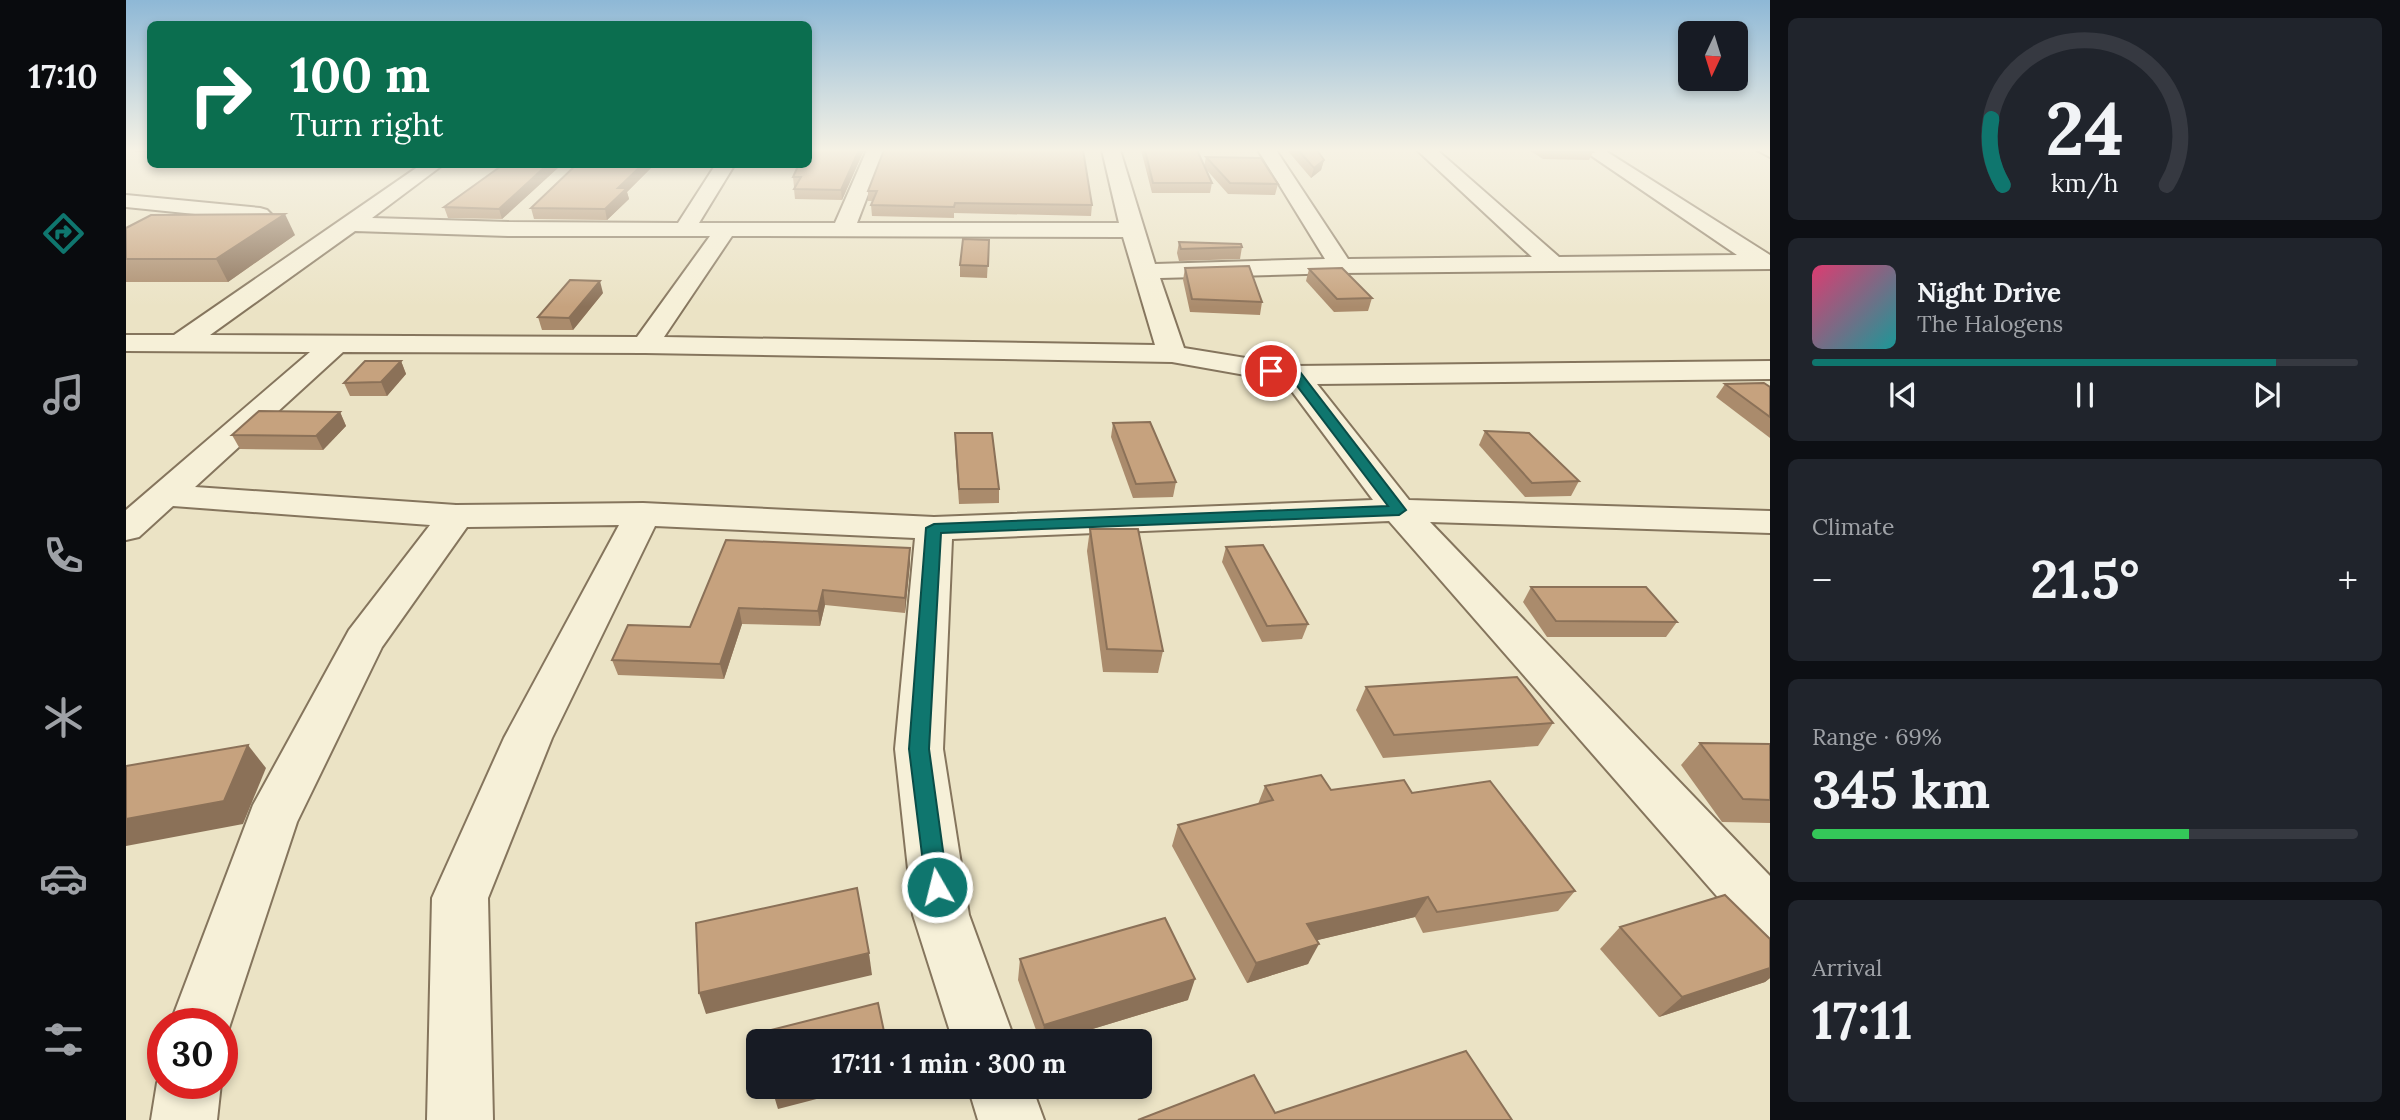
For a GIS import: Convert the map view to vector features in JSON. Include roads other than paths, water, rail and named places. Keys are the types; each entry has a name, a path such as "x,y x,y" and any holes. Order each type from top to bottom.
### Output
{"street":[{"path":"139,202 260,214 266,220"},
{"path":"181,344 382,202"},
{"path":"684,230 702,202"},
{"path":"843,230 854,202"},
{"path":"1125,202 1172,354"},
{"path":"1300,202 1341,266"},
{"path":"1484,202 1553,264"},
{"path":"1674,202 1767,262"},
{"path":"508,229 528,211"},
{"path":"353,223 508,229 1132,230"},
{"path":"645,345 725,230"},
{"path":"1147,271 1341,266 1767,262"},
{"path":"126,343 645,345 1172,354 1295,375 1770,370"},
{"path":"126,529 336,344"},
{"path":"1295,375 1399,510 1770,915"},
{"path":"164,495 456,516 643,514 934,528 1399,510 1768,524"},
{"path":"460,1120 460,898 528,738 643,514"},
{"path":"207,1008 271,821 364,641 456,516"},
{"path":"934,528 919,749 941,915 980,1029"},
{"path":"184,1120 187,1099"},
{"path":"1003,1099 1011,1120"}]}
